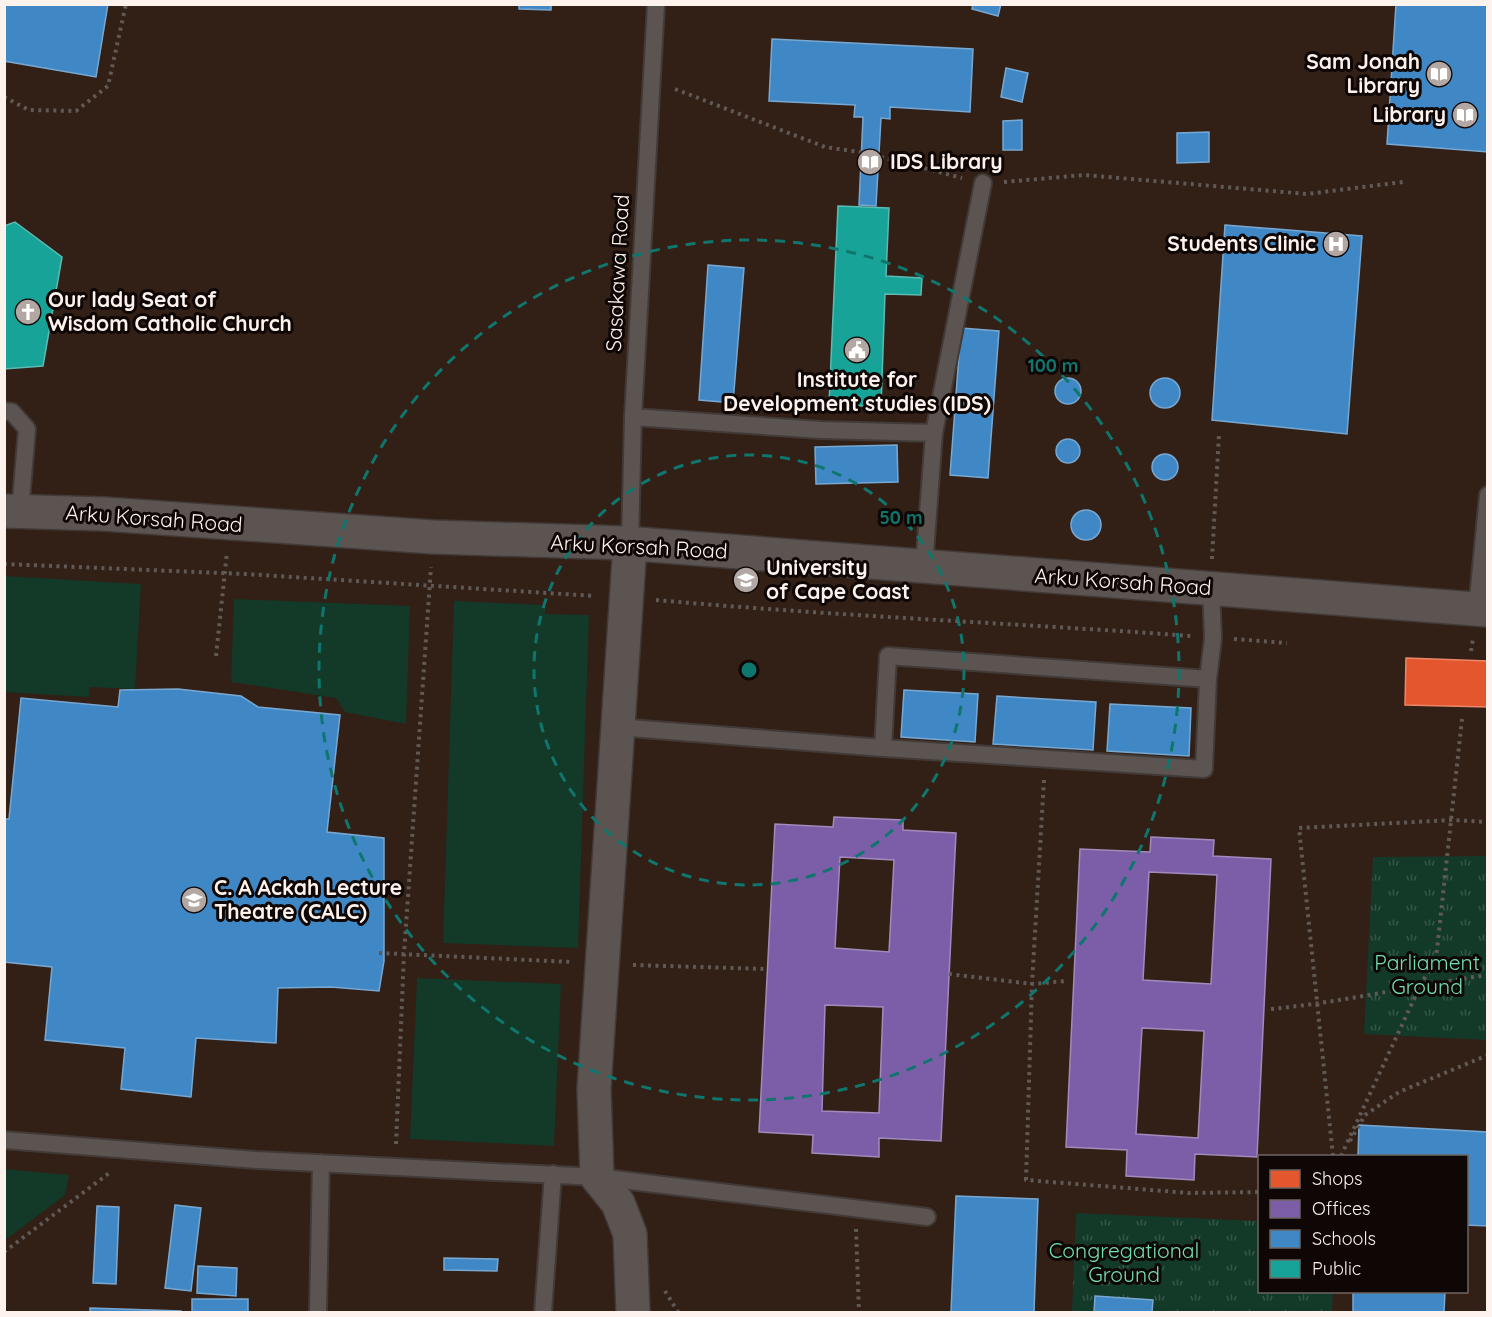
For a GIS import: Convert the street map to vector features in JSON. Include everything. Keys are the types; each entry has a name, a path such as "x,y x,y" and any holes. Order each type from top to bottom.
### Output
{"street":[{"name":"Arku Korsah Road","path":"12,511 104,514 433,537 630,544 1482,609"},
{"path":"630,544 594,1089 597,1177 618,1203 630,1233 633,1312"}],"lane":[{"name":"Sasakawa Road","path":"630,544 633,417 656,4"},
{"path":"924,567 934,433 983,183"},
{"path":"4,411 12,412 27,429 12,511"},
{"path":"633,417 821,430 934,433"},
{"path":"1482,609 1488,495"},
{"path":"617,727 1046,760 1204,769 1208,679 1213,638 1210,588"},
{"path":"884,748 888,656 1208,679"},
{"path":"4,1140 321,1163 597,1177 927,1217"},
{"path":"318,1312 321,1163"},
{"path":"543,1312 553,1174"}],"path":[{"path":"4,97 29,110 76,111 108,86 126,4"},
{"path":"652,80 825,147 866,153 983,183 1084,175 1307,194 1403,182"},
{"path":"1210,588 1219,434"},
{"path":"216,657 230,524"},
{"path":"395,1167 404,954 433,537"},
{"path":"1341,1155 1420,984 1436,959 1462,719"},
{"path":"1046,760 1032,984 1026,1180 1189,1192 1258,1192"},
{"path":"1333,1155 1299,828 1452,819 1488,822"},
{"path":"949,974 1032,984 1066,981"},
{"path":"1271,1009 1316,1005 1420,984 1488,975"},
{"path":"1342,1155 1365,1114 1399,1092 1488,1055"},
{"path":"4,1252 139,1151"},
{"path":"856,1208 859,1312"}],"shaded area":[{"name":"University of Cape Coast","path":"5,5 1487,5 1487,1312 5,1312"}],"green space":[{"path":"4,576 141,584 135,689 90,687 89,697 5,692"},
{"path":"234,599 410,606 406,724 345,712 336,698 231,682"},
{"path":"454,601 545,605 545,614 589,615 578,948 443,943"},
{"name":"Parliament Ground","path":"1487,856 1487,1040 1364,1034 1373,857"},
{"path":"417,978 561,984 554,1146 410,1139"},
{"path":"5,1169 69,1175 65,1195 5,1240"},
{"name":"Congregational Ground","path":"1076,1213 1258,1221 1258,1293 1333,1293 1332,1312 1072,1312"}],"building: Shops":[{"path":"1406,658 1488,661 1488,707 1405,705"}],"building: Offices":[{"path":"834,817 903,820 903,830 956,833 941,1141 879,1138 879,1157 812,1153 813,1135 759,1132 775,824 833,827","holes":["840,857 894,860 889,952 835,948","825,1005 883,1007 879,1113 822,1111"]},
{"path":"1151,837 1214,840 1213,856 1271,859 1257,1157 1195,1154 1194,1180 1126,1176 1127,1150 1066,1147 1080,849 1150,852","holes":["1149,872 1217,875 1211,984 1143,980","1142,1028 1204,1031 1198,1138 1136,1134"]}],"building: Schools":[{"path":"4,4 108,4 96,77 4,61"},
{"path":"519,4 551,4 551,10 519,9"},
{"path":"973,4 1001,4 998,16 972,9"},
{"name":"Sam Jonah Library","path":"1396,4 1488,4 1488,152 1387,144"},
{"name":"IDS Library","path":"772,39 973,49 970,112 890,107 890,119 881,118 876,206 859,205 863,117 854,117 855,105 769,101"},
{"path":"1006,68 1028,73 1022,102 1001,97"},
{"path":"1022,120 1022,150 1003,150 1003,121"},
{"path":"1209,132 1209,162 1177,163 1177,133"},
{"path":"1225,225 1362,236 1347,434 1212,420"},
{"path":"708,265 744,268 733,403 699,400"},
{"path":"961,328 999,331 988,478 950,475"},
{"path":"1068,378 1077,382 1081,391 1077,400 1068,404 1059,400 1055,391 1059,382"},
{"path":"1165,378 1175,383 1180,393 1175,403 1165,408 1155,403 1150,393 1155,383"},
{"path":"1068,439 1076,443 1080,451 1076,459 1068,463 1060,459 1056,451 1060,443"},
{"path":"897,445 898,482 816,484 815,447"},
{"path":"1165,454 1174,458 1178,467 1174,476 1165,480 1156,476 1152,467 1156,458"},
{"path":"1086,510 1092,511 1100,519 1100,531 1092,539 1086,540 1080,539 1072,531 1071,525 1072,519 1080,511"},
{"name":"C. A Ackah Lecture Theatre (CALC)","path":"178,689 241,696 258,707 340,715 327,832 384,838 384,961 379,991 331,987 278,988 276,1043 196,1038 191,1097 121,1089 125,1048 45,1040 52,967 4,962 4,819 9,819 21,698 118,707 120,690"},
{"path":"904,690 978,694 975,742 901,737"},
{"path":"997,696 1096,702 1093,750 993,744"},
{"path":"1110,704 1191,708 1189,756 1107,751"},
{"path":"1359,1125 1488,1132 1488,1226 1468,1225 1468,1155 1358,1155"},
{"path":"956,1196 1038,1199 1034,1312 951,1312"},
{"path":"175,1205 201,1208 191,1291 165,1288"},
{"path":"97,1206 119,1207 116,1284 93,1283"},
{"path":"444,1258 498,1259 497,1271 444,1270"},
{"path":"198,1266 237,1268 236,1296 197,1293"},
{"path":"1353,1293 1445,1293 1444,1312 1353,1312"},
{"path":"1095,1296 1153,1300 1152,1312 1094,1312"},
{"path":"192,1299 248,1299 248,1312 192,1312"},
{"path":"90,1308 181,1311 181,1312 90,1312"}],"building: Public":[{"name":"Institute for Development studies (IDS)","path":"838,206 889,208 886,276 922,278 921,295 885,294 881,407 829,404"},
{"name":"Our lady Seat of Wisdom Catholic Church","path":"15,222 62,257 43,366 4,369 4,226"}],"place":[{"name":"Sam Jonah Library","path":"1439,74"},
{"name":"Library","path":"1465,115"},
{"name":"IDS Library","path":"870,162"},
{"name":"Students Clinic","path":"1336,244"},
{"name":"Our lady Seat of Wisdom Catholic Church","path":"28,312"},
{"name":"Institute for Development studies (IDS)","path":"857,350"},
{"name":"University of Cape Coast","path":"746,580"},
{"name":"C. A Ackah Lecture Theatre (CALC)","path":"194,900"}]}
